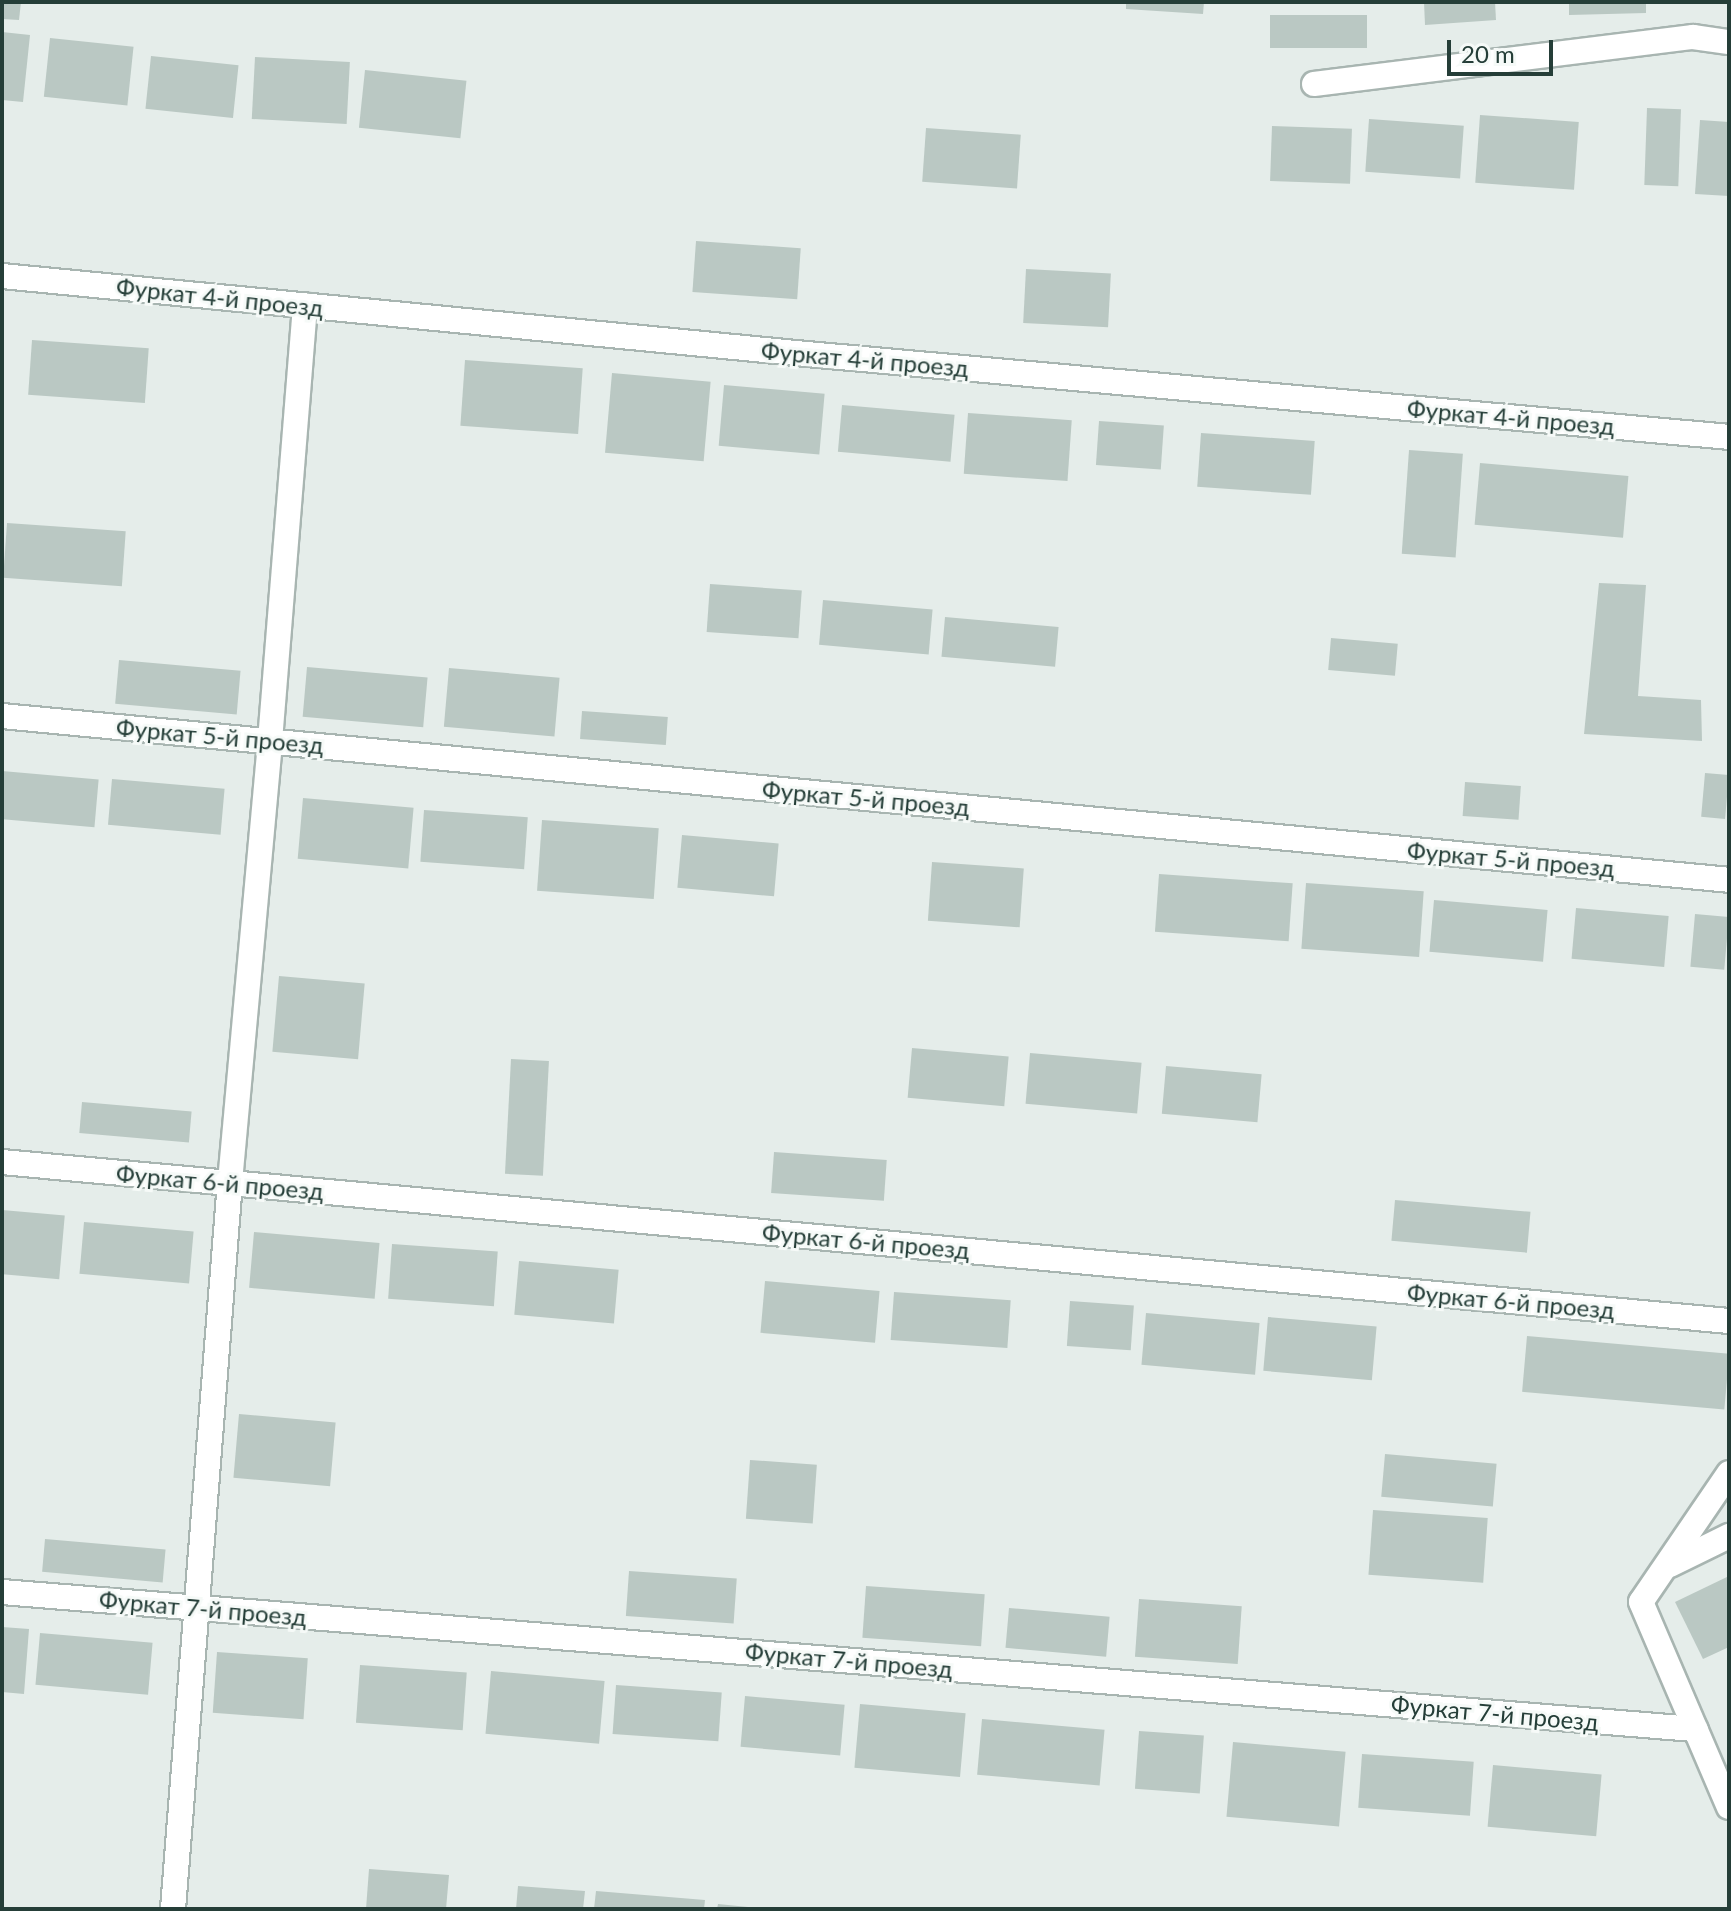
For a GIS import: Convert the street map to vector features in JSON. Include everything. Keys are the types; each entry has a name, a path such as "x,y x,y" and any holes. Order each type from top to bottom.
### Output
{"street":[{"path":"1314,84 1693,37 1729,42"},
{"name":"Фуркат 4-й проезд","path":"2,276 1729,437"},
{"path":"173,1909 230,1182 305,305"},
{"name":"Фуркат 5-й проезд","path":"2,716 1729,880"},
{"name":"Фуркат 6-й проезд","path":"2,1162 1729,1321"},
{"path":"1729,1473 1641,1602 1729,1807"},
{"path":"1667,1567 1729,1536"},
{"name":"Фуркат 7-й проезд","path":"2,1592 1695,1729"}],"building":[{"path":"2,2 21,2 19,20 2,19"},
{"path":"1126,2 1204,2 1203,14 1126,9"},
{"path":"1424,2 1495,2 1496,20 1425,25"},
{"path":"1569,2 1646,2 1646,13 1569,15"},
{"path":"1270,15 1367,15 1367,48 1270,48"},
{"path":"2,32 30,35 23,102 2,100"},
{"path":"50,38 134,47 127,105 44,97"},
{"path":"151,56 239,65 233,118 145,109"},
{"path":"255,57 350,62 347,124 252,119"},
{"path":"365,70 466,81 460,138 359,128"},
{"path":"1647,108 1681,109 1678,186 1644,185"},
{"path":"1480,115 1579,122 1574,190 1475,183"},
{"path":"1369,119 1464,126 1460,178 1365,172"},
{"path":"1700,120 1729,122 1729,196 1695,194"},
{"path":"1272,126 1352,129 1350,184 1270,181"},
{"path":"926,128 1021,135 1017,188 922,182"},
{"path":"696,241 801,248 797,299 692,292"},
{"path":"1026,269 1111,273 1108,327 1023,323"},
{"path":"32,340 149,348 145,403 28,395"},
{"path":"465,360 583,368 578,434 460,426"},
{"path":"612,373 711,382 704,461 605,453"},
{"path":"724,385 825,394 819,455 719,446"},
{"path":"842,405 955,415 950,462 838,452"},
{"path":"968,413 1072,420 1067,481 964,474"},
{"path":"1099,421 1164,426 1161,469 1096,465"},
{"path":"1201,433 1315,441 1311,495 1197,487"},
{"path":"1409,450 1463,454 1456,558 1402,554"},
{"path":"1480,463 1628,476 1623,538 1475,525"},
{"path":"7,523 126,531 122,586 3,578"},
{"path":"1599,583 1646,585 1638,696 1701,700 1702,741 1584,734"},
{"path":"710,584 802,590 798,638 707,632"},
{"path":"823,600 933,610 929,654 819,645"},
{"path":"945,617 1059,627 1055,667 942,657"},
{"path":"1331,638 1398,644 1395,676 1328,670"},
{"path":"119,660 241,671 237,714 115,704"},
{"path":"307,667 428,678 423,727 303,717"},
{"path":"449,668 560,678 554,736 444,727"},
{"path":"582,711 668,717 666,745 580,739"},
{"path":"2,771 99,779 94,827 2,819"},
{"path":"1705,773 1729,775 1725,819 1701,817"},
{"path":"112,779 225,789 221,835 108,825"},
{"path":"1465,782 1521,786 1518,820 1463,816"},
{"path":"303,798 414,808 408,868 298,859"},
{"path":"424,810 528,817 524,869 420,862"},
{"path":"542,820 659,828 654,899 537,891"},
{"path":"682,835 779,843 774,896 677,888"},
{"path":"932,862 1024,868 1020,927 928,921"},
{"path":"1159,874 1293,883 1289,941 1155,932"},
{"path":"1306,883 1424,891 1419,957 1301,949"},
{"path":"1434,900 1548,910 1543,962 1429,952"},
{"path":"1576,908 1669,916 1664,967 1572,959"},
{"path":"1695,914 1729,917 1724,970 1690,967"},
{"path":"279,976 365,983 358,1059 272,1052"},
{"path":"912,1048 1009,1056 1004,1106 908,1098"},
{"path":"1030,1053 1142,1063 1137,1114 1026,1104"},
{"path":"511,1059 549,1061 543,1176 505,1174"},
{"path":"1166,1066 1262,1074 1257,1122 1162,1114"},
{"path":"82,1102 192,1112 189,1142 79,1133"},
{"path":"774,1152 887,1160 884,1201 771,1193"},
{"path":"1395,1200 1530,1212 1527,1253 1391,1241"},
{"path":"2,1210 65,1215 59,1279 2,1274"},
{"path":"84,1222 194,1232 189,1283 79,1274"},
{"path":"254,1232 380,1243 375,1299 249,1288"},
{"path":"392,1244 498,1251 494,1306 388,1299"},
{"path":"519,1261 619,1270 614,1324 514,1315"},
{"path":"765,1281 880,1291 875,1343 760,1333"},
{"path":"894,1292 1011,1300 1007,1348 891,1340"},
{"path":"1070,1301 1134,1305 1131,1350 1067,1346"},
{"path":"1146,1313 1260,1323 1255,1375 1141,1365"},
{"path":"1268,1317 1377,1326 1372,1380 1263,1371"},
{"path":"1527,1336 1729,1354 1724,1409 1522,1392"},
{"path":"239,1414 336,1422 330,1486 233,1478"},
{"path":"1385,1454 1497,1464 1493,1507 1381,1497"},
{"path":"750,1460 817,1465 813,1524 746,1519"},
{"path":"1373,1510 1488,1518 1483,1583 1368,1575"},
{"path":"45,1539 166,1550 163,1582 42,1572"},
{"path":"629,1571 737,1579 734,1623 626,1616"},
{"path":"1729,1576 1729,1647 1703,1659 1675,1602"},
{"path":"866,1586 985,1594 981,1646 862,1638"},
{"path":"1139,1599 1242,1606 1238,1664 1135,1657"},
{"path":"1009,1608 1110,1617 1106,1657 1006,1648"},
{"path":"2,1627 29,1629 24,1694 2,1692"},
{"path":"40,1633 153,1643 148,1695 35,1685"},
{"path":"217,1652 308,1658 304,1719 213,1713"},
{"path":"360,1665 467,1672 463,1730 356,1723"},
{"path":"491,1671 605,1681 599,1744 486,1734"},
{"path":"616,1685 722,1692 718,1741 613,1734"},
{"path":"745,1696 845,1705 840,1756 741,1747"},
{"path":"860,1704 966,1713 960,1777 854,1768"},
{"path":"982,1719 1105,1730 1100,1786 977,1775"},
{"path":"1139,1731 1204,1736 1200,1793 1135,1789"},
{"path":"1233,1742 1346,1752 1339,1827 1226,1817"},
{"path":"1362,1754 1474,1762 1470,1816 1358,1808"},
{"path":"1493,1765 1602,1774 1596,1836 1488,1827"},
{"path":"369,1869 449,1875 446,1909 366,1909"},
{"path":"518,1886 585,1891 583,1909 516,1909"},
{"path":"596,1891 705,1900 704,1909 594,1909"},
{"path":"718,1904 748,1907 717,1909"}]}
